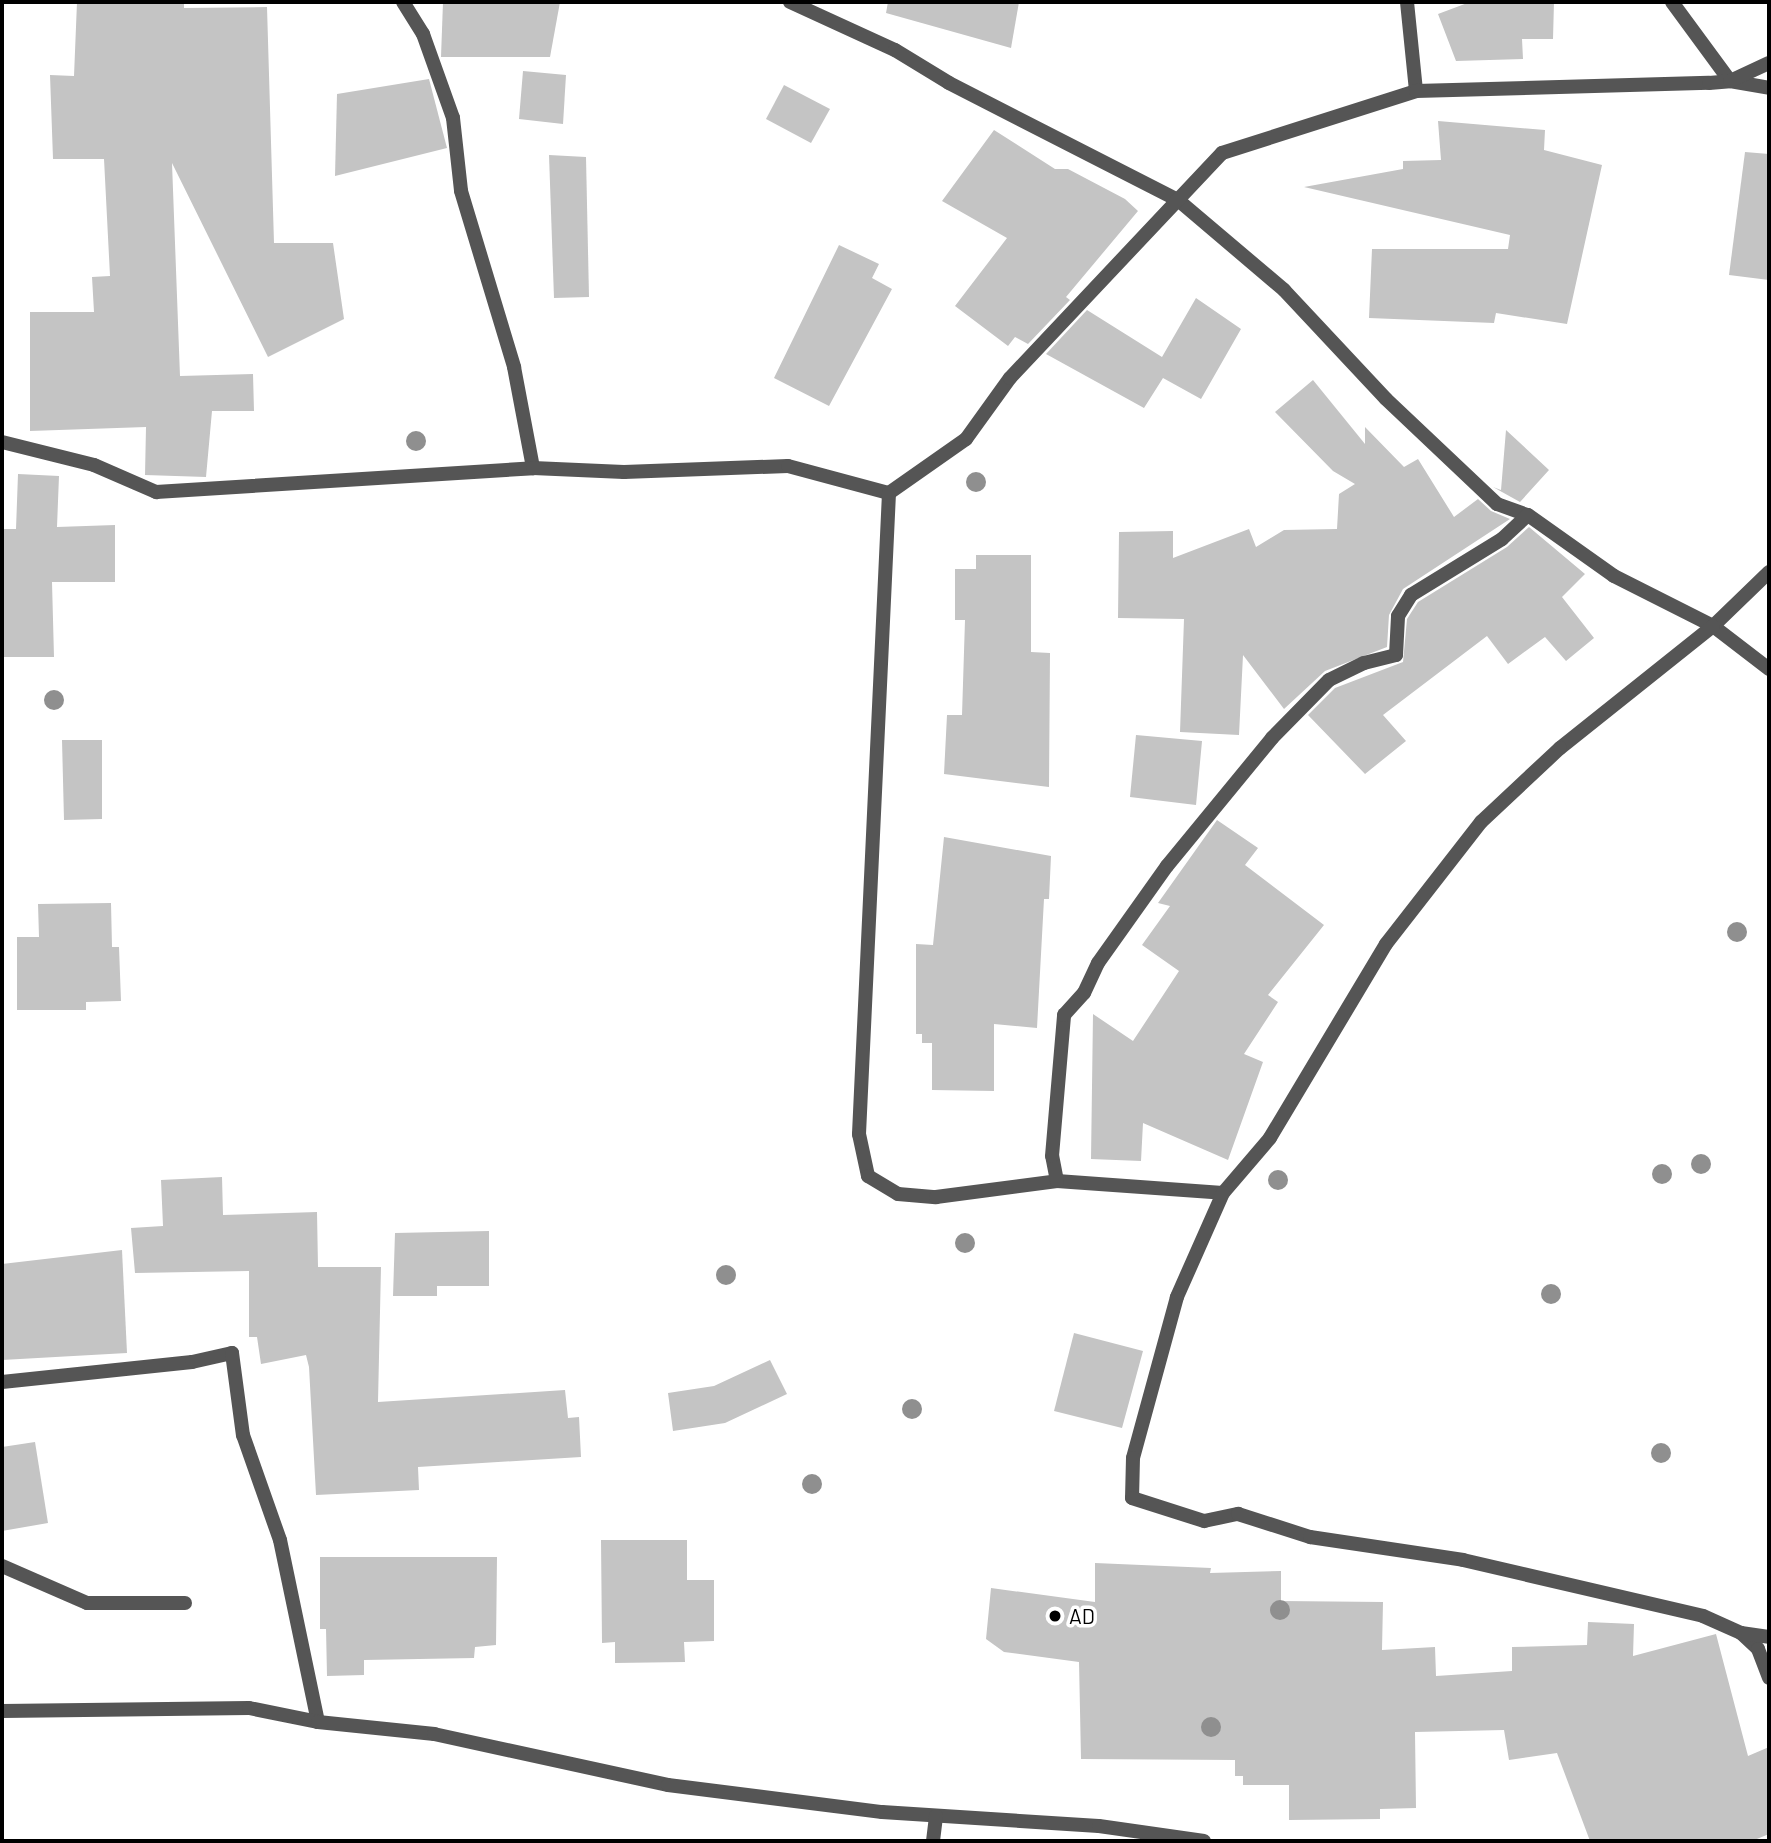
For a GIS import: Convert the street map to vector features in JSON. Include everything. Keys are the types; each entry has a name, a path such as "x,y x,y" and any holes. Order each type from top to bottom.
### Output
{"street":[{"path":"403,2 423,34 453,118 461,191 514,367 533,468"},
{"path":"790,2 895,50 949,83 1178,200 1284,290 1386,399 1497,504 1528,515 1614,576 1713,626 1769,669"},
{"path":"1407,2 1416,90"},
{"path":"1672,2 1730,81"},
{"path":"1730,81 1769,64"},
{"path":"889,493 966,439 1010,377 1222,153 1416,90 1730,81 1769,88"},
{"path":"2,442 94,465 156,492 533,468 624,472 788,466 889,493"},
{"path":"889,493 859,1134 868,1176 898,1194 936,1197 1057,1181 1223,1193"},
{"path":"1057,1181 1052,1156 1064,1015 1084,993 1105,953 1167,866 1272,738 1329,680 1364,663 1396,655 1398,616 1411,595 1502,539 1528,515"},
{"path":"1769,572 1713,626 1560,748 1481,822 1386,944 1270,1138 1223,1193 1177,1297 1133,1458 1132,1498 1204,1521 1238,1514 1310,1537 1463,1560 1703,1616 1741,1633 1769,1637"},
{"path":"2,1382 192,1362 232,1353 243,1435 279,1540 318,1722"},
{"path":"2,1566 88,1603 185,1603"},
{"path":"1741,1633 1758,1649 1769,1678"},
{"path":"2,1711 249,1708 318,1722 434,1734 668,1785 936,1816 1100,1826 1204,1841"},
{"path":"933,1841 936,1816"}],"building":[{"path":"77,2 184,2 184,8 267,7 274,243 333,243 344,319 268,357 172,163 180,376 253,374 254,411 212,411 206,477 145,475 146,427 30,431 30,312 94,312 92,277 110,276 104,159 53,159 50,75 74,76"},
{"path":"443,2 560,2 550,57 441,57"},
{"path":"888,2 1019,2 1011,48 886,13"},
{"path":"1470,2 1554,2 1553,39 1522,39 1523,59 1456,61 1438,14"},
{"path":"523,71 566,75 563,124 519,119"},
{"path":"429,79 447,148 335,176 337,94"},
{"path":"784,85 830,109 811,143 766,119"},
{"path":"1438,121 1545,130 1544,150 1602,165 1567,324 1496,313 1494,323 1369,318 1372,249 1508,249 1510,235 1304,187 1403,169 1403,161 1441,160"},
{"path":"994,130 1055,169 1068,169 1125,199 1138,211 1066,297 1070,300 1028,344 1015,337 1008,346 955,306 1007,238 942,201"},
{"path":"1745,152 1769,154 1769,280 1729,275"},
{"path":"549,155 586,157 589,297 554,298"},
{"path":"839,245 879,264 872,278 892,289 829,406 774,378"},
{"path":"1196,298 1241,329 1201,399 1163,378 1144,408 1046,354 1087,310 1162,357"},
{"path":"1313,380 1365,444 1365,427 1404,467 1418,459 1454,517 1478,499 1491,511 1510,519 1403,589 1389,615 1387,647 1325,671 1284,709 1243,655 1239,735 1180,732 1184,619 1118,618 1119,532 1173,531 1173,558 1249,529 1256,547 1284,530 1337,529 1339,494 1355,484 1333,471 1275,412"},
{"path":"1506,430 1549,470 1520,502 1493,487 1501,490"},
{"path":"18,474 59,476 57,527 115,525 115,582 52,582 54,657 3,657 2,529 16,529"},
{"path":"1529,527 1585,574 1562,597 1594,638 1566,661 1545,637 1508,664 1487,636 1383,715 1406,741 1365,774 1308,715 1335,688 1403,662 1407,619 1418,602 1507,547"},
{"path":"976,555 1031,555 1031,652 1050,653 1049,787 944,774 947,715 962,715 965,620 955,620 955,569 976,569"},
{"path":"1136,735 1202,741 1196,805 1130,797"},
{"path":"62,740 102,740 102,819 64,820"},
{"path":"1217,820 1258,848 1245,865 1324,925 1268,995 1278,1002 1244,1054 1263,1062 1228,1160 1143,1123 1141,1161 1091,1159 1093,1014 1133,1041 1179,971 1142,945 1170,906 1158,903"},
{"path":"944,837 1051,856 1049,899 1044,899 1037,1028 994,1024 994,1091 932,1090 932,1043 922,1043 922,1034 916,1034 916,944 933,945"},
{"path":"111,903 112,947 119,947 121,1001 86,1002 86,1010 17,1010 17,937 39,937 38,904"},
{"path":"222,1177 223,1215 317,1212 318,1267 381,1267 378,1402 565,1390 568,1418 579,1417 581,1457 418,1467 419,1490 316,1495 309,1367 306,1355 261,1364 257,1337 249,1337 249,1271 135,1273 131,1228 163,1226 161,1180"},
{"path":"489,1231 489,1286 437,1286 437,1296 393,1296 395,1233"},
{"path":"122,1250 127,1353 2,1360 2,1264"},
{"path":"1074,1333 1143,1351 1122,1428 1054,1411"},
{"path":"770,1360 787,1394 725,1423 673,1431 668,1393 714,1386"},
{"path":"35,1442 48,1523 2,1531 2,1447"},
{"path":"601,1540 687,1540 687,1580 714,1580 714,1641 684,1642 685,1662 615,1663 615,1642 602,1643"},
{"path":"320,1557 497,1557 496,1645 475,1647 474,1658 364,1660 364,1675 327,1676 326,1629 320,1629"},
{"path":"1095,1563 1211,1568 1210,1573 1281,1571 1281,1601 1383,1602 1382,1650 1435,1647 1436,1676 1512,1671 1512,1647 1587,1645 1588,1622 1634,1624 1633,1656 1716,1634 1748,1756 1769,1747 1769,1834 1752,1841 1590,1841 1557,1753 1509,1760 1504,1730 1415,1732 1416,1808 1380,1809 1380,1819 1289,1820 1289,1785 1243,1785 1243,1776 1235,1776 1235,1760 1081,1759 1079,1662 1004,1652 986,1639 991,1588 1095,1602"}],"place":[{"name":"AD","path":"1055,1616"}]}
